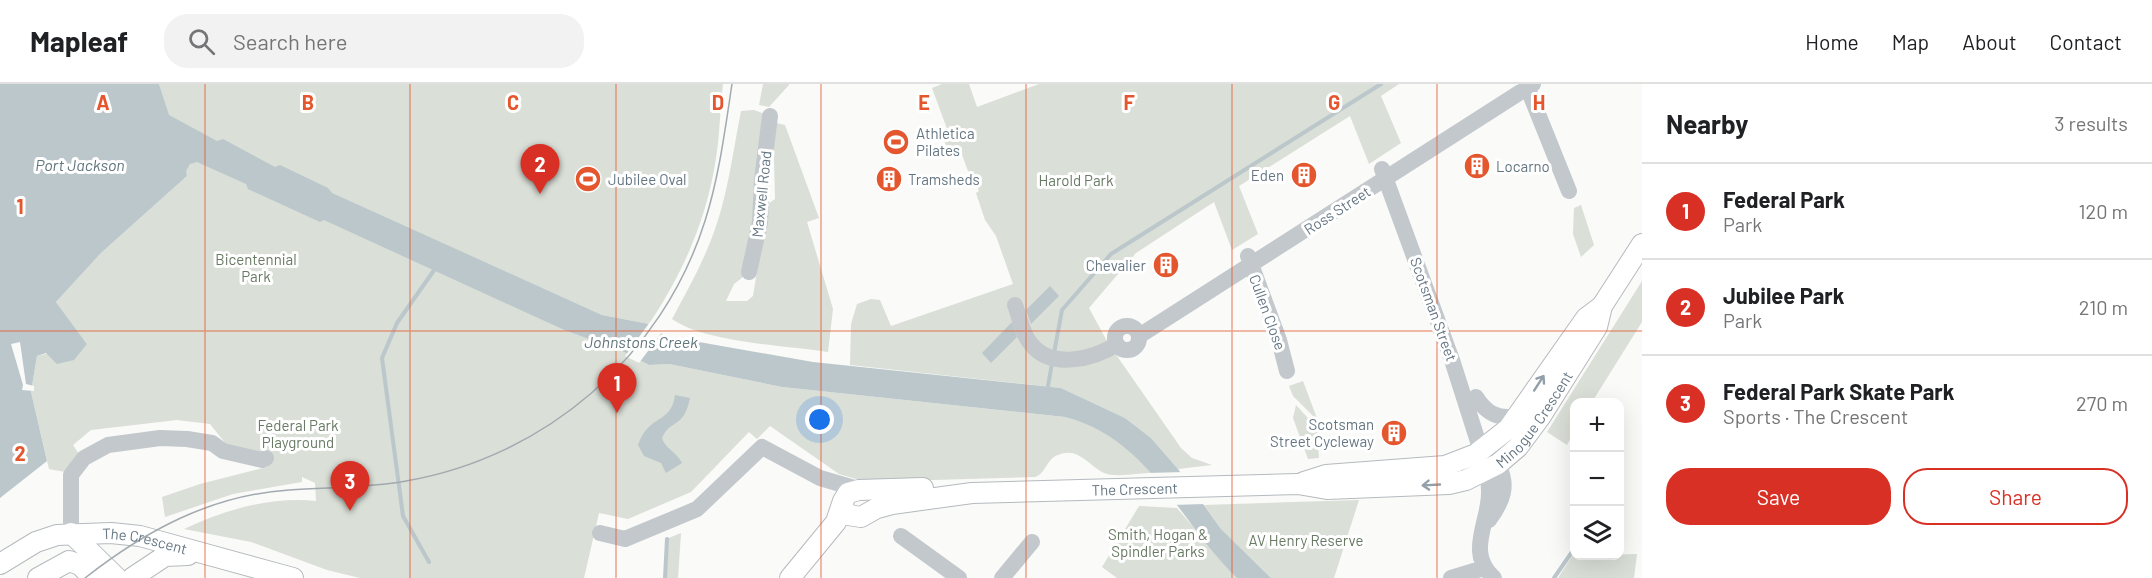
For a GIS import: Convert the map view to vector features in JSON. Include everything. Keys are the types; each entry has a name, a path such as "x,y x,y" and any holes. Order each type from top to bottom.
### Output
{"main road":[{"name":"Minogue Crescent","path":"1493,467 1518,447 1541,416 1597,327 1602,306 1642,244"},
{"name":"Minogue Crescent","path":"1485,448 1517,416 1586,318 1602,306"},
{"path":"1485,448 1493,467"},
{"name":"The Crescent","path":"1298,484 1326,476 1445,466 1485,448"},
{"name":"The Crescent","path":"811,555 842,530 877,508 892,504 972,494 1298,484 1328,489 1428,486 1463,481 1493,467"},
{"name":"The Crescent","path":"862,490 922,488 972,494"},
{"path":"862,490 872,501 867,515 851,517 843,506 848,493 862,490"},
{"name":"The Crescent","path":"790,578 836,522 843,506"},
{"path":"70,533 98,578"},
{"path":"70,533 117,578"},
{"name":"The Crescent","path":"0,564 36,542 70,533 132,535 200,554 241,562 293,578"},
{"path":"132,578 165,556 200,554"},
{"path":"38,578 69,561 80,566 93,578"}],"street":[{"name":"Ross Street","path":"1015,305 1029,342 1053,357 1090,358 1117,344 1115,337 1118,330 1124,326 1136,332 1525,85"},
{"path":"1525,85 1569,191"},
{"name":"Maxwell Road","path":"749,272 760,222 762,180 770,116"},
{"name":"Scotsman Street","path":"1389,170 1476,397 1485,448"},
{"name":"Scotsman Street","path":"1389,170 1452,360 1485,448"},
{"name":"Cullen Close","path":"1249,260 1279,340 1287,371"},
{"name":"Scotsman Street","path":"1476,397 1492,415 1507,418 1517,416"},
{"path":"70,533 70,475 84,458 108,445 160,438 187,439 212,443 223,451 262,460 266,458"},
{"path":"600,533 625,539 697,509 762,447 820,478 862,490"},
{"path":"795,465 809,481 833,494 843,506"},
{"name":"Minogue Crescent","path":"1489,573 1480,553 1480,533 1504,493 1504,479 1493,467"},
{"path":"901,536 959,578"},
{"path":"1002,578 1032,542"},
{"path":"1451,578 1489,573"}],"green space":[{"path":"159,84 723,84 717,149 707,202 683,265 649,324 602,315 378,215 436,270 564,330 624,352 649,365 669,364 782,387 1065,417 1090,425 1113,438 1133,453 1151,473 1120,475 1104,473 1077,455 1065,453 1054,457 1042,473 1035,477 866,482 839,474 770,426 757,439 749,432 691,492 628,519 599,513 584,578 360,578 327,570 251,542 184,529 248,506 282,501 316,501 315,483 302,477 302,482 233,494 165,517 162,497 200,484 267,467 269,461 226,444 210,424 177,420 91,430 73,445 79,454 65,472 49,469 31,392 37,356 87,344 56,302 101,253 187,176"},
{"path":"763,84 789,85 769,107 759,105"},
{"name":"Harold Park","path":"942,84 969,84 977,107 1039,84 1399,84 1381,96 1401,143 1369,164 1350,116 1239,186 1258,234 1232,250 1214,202 1136,253 1089,308 1108,343 1181,448 1192,458 1212,465 1178,469 1151,438 1125,418 1061,388 850,365 851,324 857,304 871,299 880,300 891,326 1013,284 996,236 985,220 976,193 979,191 975,181 972,182 960,149 948,152 944,140 950,137 932,88"},
{"path":"754,110 767,115 760,180 743,277 734,284 726,301 747,301 753,296 768,204 775,199 773,122 785,125 819,218 807,222 833,309 828,352 725,338 687,327 672,319 700,266 719,218 741,111"},
{"path":"1581,205 1594,245 1581,257 1573,234 1574,208"},
{"path":"1642,281 1642,322 1594,398 1570,398 1570,439 1567,445 1547,432"},
{"path":"1303,381 1318,421 1293,396 1289,386"},
{"path":"1296,405 1317,428 1319,458 1308,459 1293,418"},
{"name":"AV Henry Reserve","path":"1359,500 1334,578 1271,578 1221,529 1204,505"},
{"name":"Smith, Hogan & Spindler Parks","path":"1139,506 1177,508 1237,578 1117,578 1102,567"},
{"path":"681,533 678,578 664,578 666,539"},
{"path":"1624,554 1637,554 1634,578 1558,578 1570,559 1624,560"}],"water":[{"path":"0,84 159,84 169,115 217,141 223,139 275,167 280,165 328,188 332,193 602,315 649,324 665,336 813,362 1061,388 1125,418 1151,438 1178,469 1221,529 1271,578 1237,578 1216,556 1161,484 1141,462 1119,443 1094,428 1065,417 782,387 669,364 649,365 624,352 564,330 324,220 320,222 248,189 246,184 197,162 190,164 186,171 187,176 101,253 56,302 87,344 74,360 57,364 46,353 37,356 31,392 47,461 0,498"},
{"path":"1050,286 1059,296 1031,324 1026,310"},
{"path":"1012,322 1017,337 991,363 982,353"},
{"path":"675,395 690,398 684,415 665,432 662,438 682,463 666,473 661,463 644,456 638,445 648,428 669,411"}],"pier":[{"path":"650,322 663,331 639,363 625,356"},
{"path":"20,342 26,384 34,386 34,391 22,390 23,385 11,344"},
{"path":"1184,472 1205,504 1172,505 1147,473"}],"waterway":[{"path":"1054,353 1062,310 1111,254 1381,84"},
{"path":"429,562 403,516 382,358 397,323 437,266"},
{"path":"1047,392 1052,363"},
{"path":"665,578 667,539"},
{"path":"1554,578 1570,555"}],"tram line":[{"path":"85,578 155,531 180,518 233,499 289,490 392,483 457,469 505,449 550,424 592,393 628,357 660,316 686,270 705,221 714,188 732,84"}],"place":[{"name":"Athletica Pilates","path":"896,142"},
{"name":"Locarno","path":"1477,166"},
{"name":"Eden","path":"1304,175"},
{"name":"Jubilee Oval","path":"588,179"},
{"name":"Tramsheds","path":"889,179"},
{"name":"Jubilee Park","path":"540,194"},
{"name":"Chevalier","path":"1166,265"},
{"name":"Federal Park","path":"617,413"},
{"name":"Scotsman Street Cycleway","path":"1394,433"},
{"name":"Federal Park Skate Park","path":"350,511"}],"water label":[{"name":"Port Jackson","path":"80,164"},
{"name":"Johnstons Creek","path":"641,341"}],"park label":[{"name":"Bicentennial Park","path":"256,268"},
{"name":"Federal Park Playground","path":"298,434"}]}
